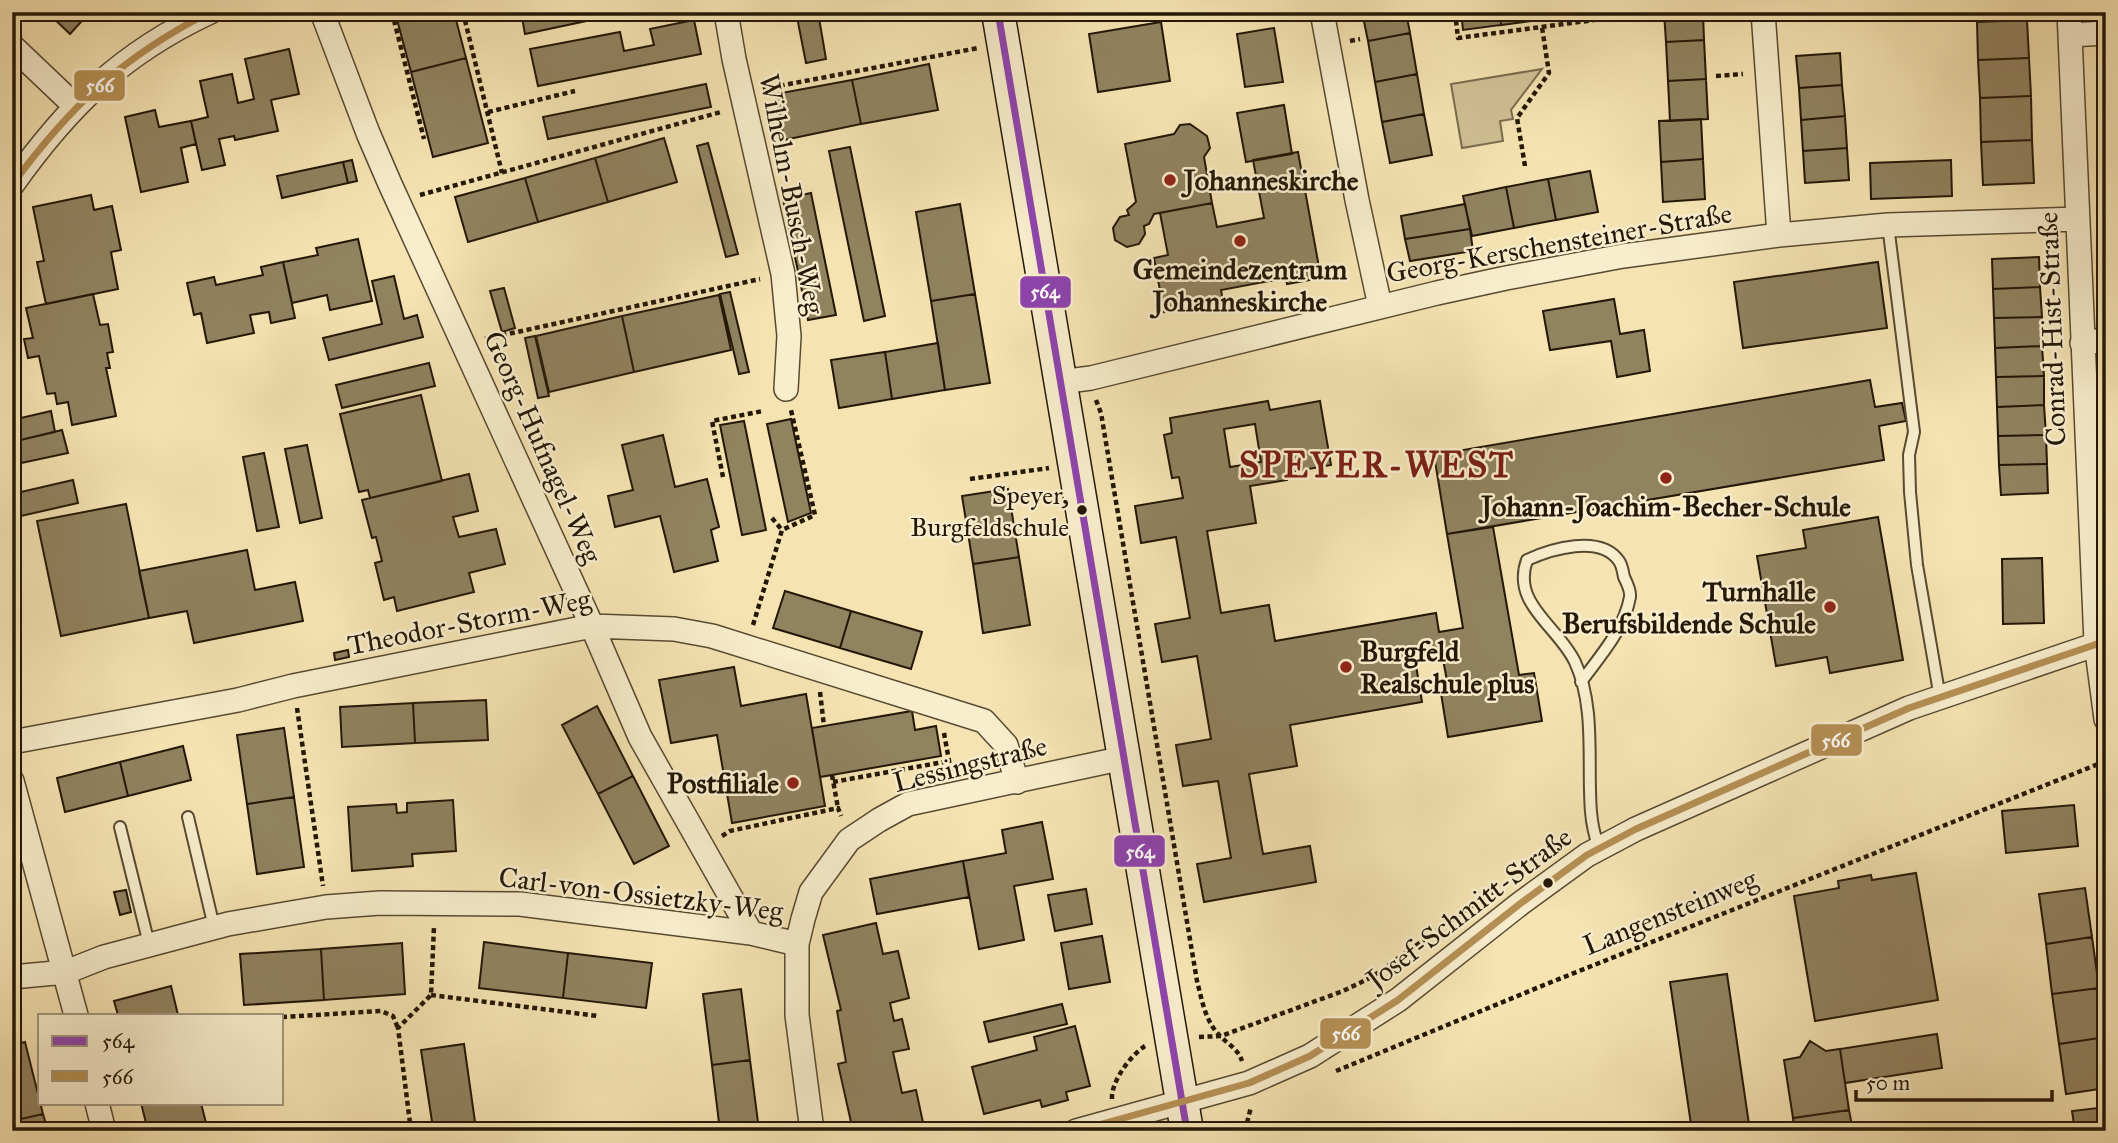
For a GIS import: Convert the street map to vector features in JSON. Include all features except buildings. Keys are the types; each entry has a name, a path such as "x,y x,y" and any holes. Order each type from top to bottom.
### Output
{"main road":[{"path":"998,12 1184,1116"}],"street":[{"path":"12,185 75,105 134,55 182,25 210,12"},
{"name":"Georg-Hufnagel-Weg","path":"322,12 368,133 640,737 751,933"},
{"name":"Wilhelm-Busch-Weg","path":"726,12 783,274 789,335 786,389"},
{"path":"1322,12 1380,306"},
{"path":"1763,12 1779,235"},
{"path":"2070,24 2106,33"},
{"name":"Conrad-Hist-Straße","path":"2070,24 2082,342 2106,719"},
{"path":"12,46 75,105"},
{"name":"Georg-Kerschensteiner-Straße","path":"1060,382 1091,378 1380,306 1610,258 1779,235 1888,225 2078,219"},
{"path":"2082,342 2106,340"},
{"name":"Theodor-Storm-Weg","path":"12,742 238,700 293,686 592,626 674,629 747,646 984,721 997,732 1006,746 1017,782"},
{"name":"Josef-Schmitt-Straße","path":"1076,1131 1184,1116 1310,1056 1398,1000 1521,903 1599,849 1661,818 1909,708 2101,642"},
{"name":"Lessingstraße","path":"812,1131 797,1016 797,944 811,892 849,840 908,804 1124,758"},
{"path":"12,781 76,1014"},
{"name":"Carl-von-Ossietzky-Weg","path":"12,976 66,972 104,957 214,927 326,907 380,903 520,904 751,933 797,944"},
{"path":"97,1104 104,1131"}],"lane":[{"path":"1888,225 1914,432 1909,456 1917,565 1940,698"},
{"path":"1581,682 1621,623 1631,594 1619,561 1606,551 1584,545 1548,550 1527,560 1522,573 1529,603 1558,635 1575,662 1581,682 1587,718 1591,814 1599,849"},
{"path":"188,817 214,927"},
{"path":"120,827 149,944"}],"path":[{"path":"392,12 424,139"},
{"path":"463,12 502,173"},
{"path":"464,19 485,12"},
{"path":"841,12 848,12"},
{"path":"1455,12 1458,38 1655,12"},
{"path":"1525,166 1517,118 1549,73 1542,27"},
{"path":"398,200 713,116 743,97 1003,43"},
{"path":"488,112 575,91"},
{"path":"463,343 783,274"},
{"path":"747,646 782,530 815,515 786,389"},
{"path":"1095,396 1103,425 1197,981 1205,1015 1221,1036 1343,991 1372,977 1491,892 1521,903"},
{"path":"723,477 712,421 763,411"},
{"path":"970,479 1074,464"},
{"path":"772,518 782,530"},
{"path":"293,686 326,907"},
{"path":"948,709 942,722 955,794"},
{"path":"833,782 949,761"},
{"name":"Langensteinweg","path":"1327,1074 2106,761"},
{"path":"832,775 838,808 849,840"},
{"path":"703,846 730,831 838,808"},
{"path":"398,1028 431,995 434,926 432,903"},
{"path":"431,995 598,1016"},
{"path":"284,1017 381,1011 393,1016 398,1028 411,1131"},
{"path":"1112,1091 1125,1068 1143,1047"},
{"path":"1245,1131 1251,1106"}],"shaded area":[{"path":"1542,69 1511,110 1513,119 1500,121 1503,141 1462,148 1451,84"}],"transit line":[{"name":"566","path":"12,185 55,131 100,86 150,47 210,12"},
{"name":"564","path":"998,12 1187,1131"},
{"name":"566","path":"1077,1131 1249,1083 1310,1056 1398,1000 1587,855 1636,829 1909,708 2106,641"}],"place":[{"name":"Johanneskirche","path":"1170,180"},
{"name":"Gemeindezentrum Johanneskirche","path":"1240,241"},
{"name":"Johann-Joachim-Becher-Schule","path":"1666,478"},
{"name":"Speyer, Burgfeldschule","path":"1082,510"},
{"name":"Turnhalle Berufsbildende Schule","path":"1830,607"},
{"name":"Burgfeld Realschule plus","path":"1346,667"},
{"name":"Postfiliale","path":"793,783"}],"district":[{"name":"SPEYER-WEST","path":"1377,465"}]}
